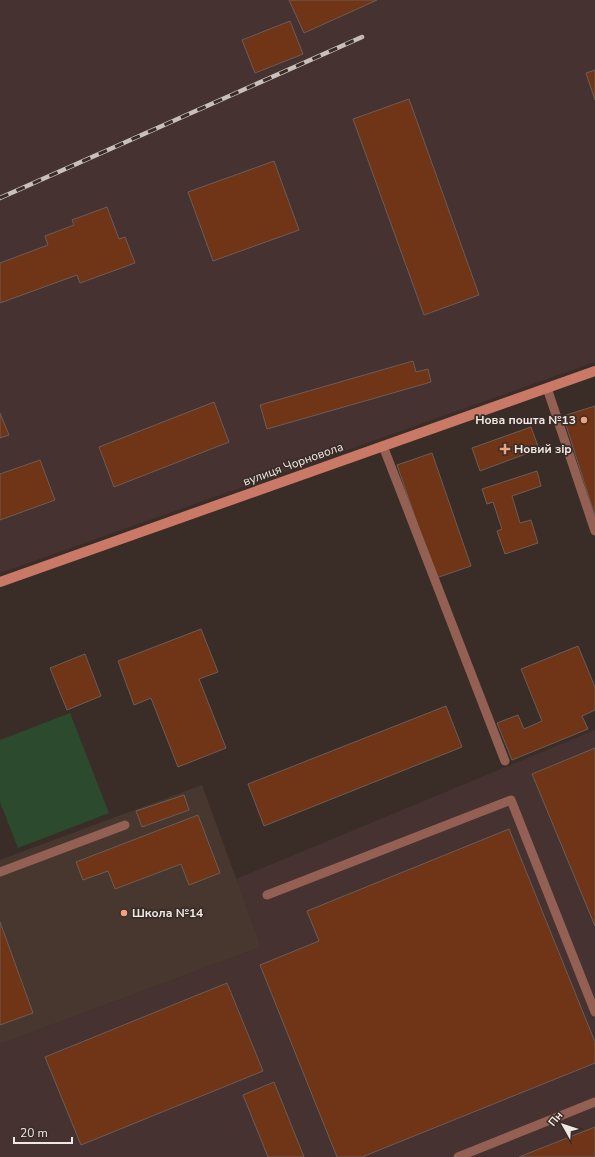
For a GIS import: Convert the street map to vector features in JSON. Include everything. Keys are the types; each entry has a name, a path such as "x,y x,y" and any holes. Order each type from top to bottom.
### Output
{"street":[{"name":"вулиця Чорновола","path":"0,582 595,371"}],"lane":[{"path":"547,388 595,531"},
{"path":"383,446 506,761"},
{"path":"267,895 511,800 595,1012"},
{"path":"0,872 125,825"},
{"path":"458,1157 595,1102"}],"shaded area":[{"path":"0,0 595,0 595,362 0,573"},
{"path":"595,730 595,1157 0,1157 0,1044 261,947 236,879"},
{"name":"Школа №14","path":"202,785 261,947 0,1044 0,860"}],"green space":[{"path":"70,713 109,813 18,848 0,802 0,740"}],"building":[{"path":"289,0 377,0 304,33"},
{"path":"290,21 303,54 255,73 242,40"},
{"path":"595,70 595,100 586,73"},
{"path":"409,99 479,295 424,315 353,119"},
{"path":"274,161 299,230 213,261 188,192"},
{"path":"107,207 119,239 125,237 135,263 80,283 77,275 0,303 0,263 48,245 45,236 74,225 72,220"},
{"path":"413,361 416,372 428,369 431,382 267,429 260,405"},
{"path":"214,402 229,442 114,487 99,447"},
{"path":"595,406 595,516 563,416"},
{"path":"0,413 9,435 0,438"},
{"path":"531,427 539,449 480,471 472,448"},
{"path":"432,453 471,566 436,578 397,465"},
{"path":"40,460 55,500 0,520 0,474"},
{"path":"537,471 541,486 512,496 520,523 531,520 538,543 505,554 497,531 502,529 493,502 487,504 482,489"},
{"path":"201,629 218,672 199,679 226,748 178,767 151,698 134,705 118,661"},
{"path":"578,646 595,687 595,710 582,716 588,729 512,760 497,723 518,715 524,729 542,721 521,669"},
{"path":"85,654 101,696 67,710 50,668"},
{"path":"446,706 462,747 264,826 248,784"},
{"path":"595,748 595,926 532,774"},
{"path":"184,795 189,810 142,827 136,811"},
{"path":"198,815 220,873 189,885 181,864 115,889 108,871 83,880 76,862"},
{"path":"509,829 595,1042 595,1063 362,1157 337,1157 260,965 319,941 307,911"},
{"path":"0,922 33,1013 0,1025"},
{"path":"227,983 263,1071 81,1145 45,1057"},
{"path":"274,1082 304,1157 268,1157 243,1095"},
{"path":"595,1127 595,1157 519,1157"}],"railway":[{"path":"0,198 362,37"}],"place":[{"name":"Нова пошта №13","path":"584,420"},
{"name":"Новий зір","path":"505,449"},
{"name":"Школа №14","path":"124,913"}]}
